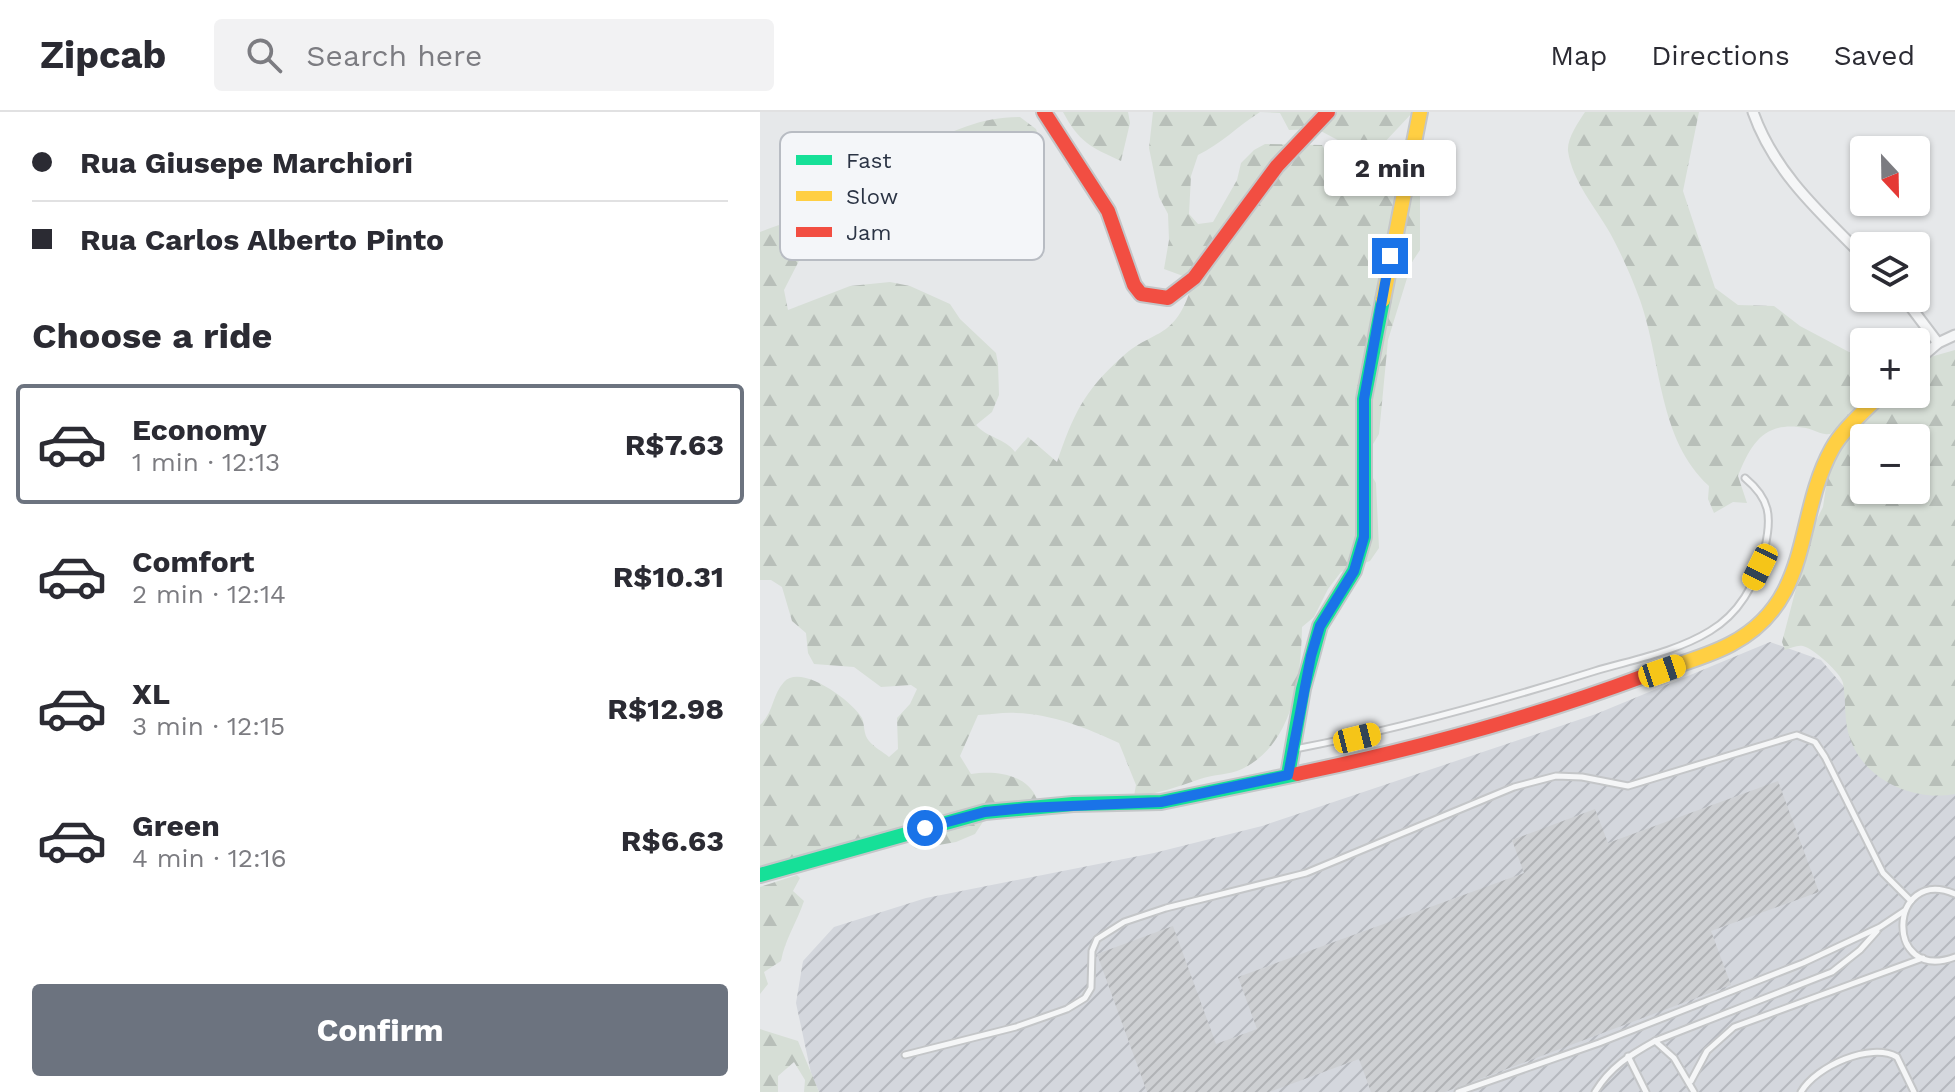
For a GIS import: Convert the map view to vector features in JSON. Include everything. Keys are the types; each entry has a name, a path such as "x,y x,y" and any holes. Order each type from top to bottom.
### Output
{"street":[{"path":"1044,112 1108,211 1134,285 1141,294 1168,298 1194,278 1261,187 1328,112"},
{"path":"1288,775 1303,689 1320,626 1354,571 1364,537 1364,399 1420,112"},
{"path":"1753,112 1771,154 1786,175 1850,242"},
{"path":"1915,312 1938,343"},
{"path":"1930,350 1955,335"},
{"path":"760,875 985,812 1073,804 1161,802 1398,753 1558,708 1731,644 1764,620 1788,588 1804,545 1821,473 1833,446 1868,408"}],"lane":[{"path":"1294,750 1357,738 1517,695 1676,646 1709,632 1731,616 1760,567 1770,524 1768,504 1745,478"},
{"path":"905,1055 1016,1027 1067,1009 1085,998 1091,988 1092,951 1097,939 1124,922 1166,908 1306,873 1514,787 1556,776 1582,777 1628,786 1797,735 1815,742 1883,873 1911,901"},
{"path":"1458,1092 1599,1043 1803,963 1880,927 1904,911 1911,901 1930,890 1955,894"},
{"path":"1904,911 1902,922 1906,943 1923,958 1934,961 1955,957"},
{"path":"1595,1092 1610,1070 1655,1041 1832,972 1860,950 1880,927"},
{"path":"1691,1081 1712,1045 1734,1027 1923,958"},
{"path":"1655,1041 1691,1081 1694,1092"},
{"path":"1801,1092 1816,1074 1876,1050 1897,1057 1914,1092"},
{"path":"1628,1056 1646,1092"}],"shaded area":[{"path":"1770,642 1821,660 1865,711 1955,772 1955,1092 819,1092 811,1073 796,1003 803,961 834,927 926,898 1154,853 1262,826 1596,714"}],"green space":[{"path":"1063,112 1128,112 1130,123 1121,161 1086,142"},
{"path":"1153,112 1260,112 1198,155 1191,176 1189,214 1198,224 1213,222 1237,180 1241,163 1265,144 1322,145 1332,163 1352,167 1360,189 1378,169 1398,165 1420,191 1420,250 1412,262 1388,340 1379,434 1363,461 1376,483 1379,548 1370,561 1341,572 1328,589 1314,617 1302,627 1300,667 1284,726 1259,758 1242,769 1160,792 1134,796 1136,785 1119,743 1082,727 1043,716 1011,713 978,715 960,756 971,774 1000,774 1018,779 1037,799 1012,802 990,811 975,834 956,842 916,849 911,845 929,823 912,825 807,853 760,876 760,725 784,682 792,677 802,677 826,686 856,711 862,718 869,741 889,757 898,749 897,718 910,704 917,689 911,685 881,687 854,667 814,664 808,653 806,633 792,621 782,587 771,580 760,580 760,232 780,225 780,260 799,260 784,290 788,310 850,286 890,282 910,286 950,304 960,319 996,353 999,395 992,412 976,425 1015,452 1028,437 1057,462 1075,417 1089,393 1121,358 1169,327 1190,291 1183,276 1164,269 1169,240 1168,214 1159,197 1149,148"},
{"path":"1260,112 1413,112 1381,146 1367,150 1349,146 1317,129 1289,130 1280,113"},
{"path":"1585,112 1699,112 1683,191 1715,288 1738,305 1774,306 1800,326 1850,352 1850,408 1858,408 1830,434 1792,426 1780,427 1762,437 1748,453 1738,476 1747,503 1733,502 1714,513 1708,499 1709,486 1692,467 1680,446 1664,399 1637,292 1614,241 1579,184 1570,162 1569,141"},
{"path":"1020,117 1037,132 954,132 994,119"},
{"path":"1955,350 1955,794 1938,796 1905,790 1875,774 1854,748 1848,732 1841,679 1813,651 1801,646 1785,650 1782,642 1811,531 1823,507 1829,466 1850,433 1850,504 1930,504 1930,424 1856,424 1866,408 1930,408 1930,357"},
{"path":"797,875 800,878 793,891 804,901 781,961 764,972 768,984 760,994 760,887"},
{"path":"760,1029 798,1041 819,1092 804,1092 805,1080 794,1062 778,1076 778,1092 760,1092"}],"building":[{"path":"1778,781 1819,892 1711,931 1731,985 1445,1092 1371,1092 1359,1059 1269,1092 1147,1092 1097,954 1173,926 1216,1044 1257,1029 1238,977 1524,873 1512,840 1595,809 1608,843"}],"traffic: fast":[{"path":"1288,775 1303,689 1320,626 1354,571 1364,537 1364,399 1383,300"},
{"path":"760,875 985,812 1073,804 1161,802 1297,774"}],"traffic: slow":[{"path":"1383,300 1420,112"},
{"path":"1644,676 1731,644 1758,626 1776,605 1798,556 1820,475 1832,449 1867,408"}],"traffic: jam":[{"path":"1044,112 1108,211 1134,285 1141,294 1168,298 1194,278 1277,166 1328,112"},
{"path":"1297,774 1473,731 1559,706 1644,676"}],"route":[{"path":"925,828 985,812 1073,804 1161,802 1288,775 1297,721 1320,626 1354,571 1364,537 1364,399 1390,256"}]}
